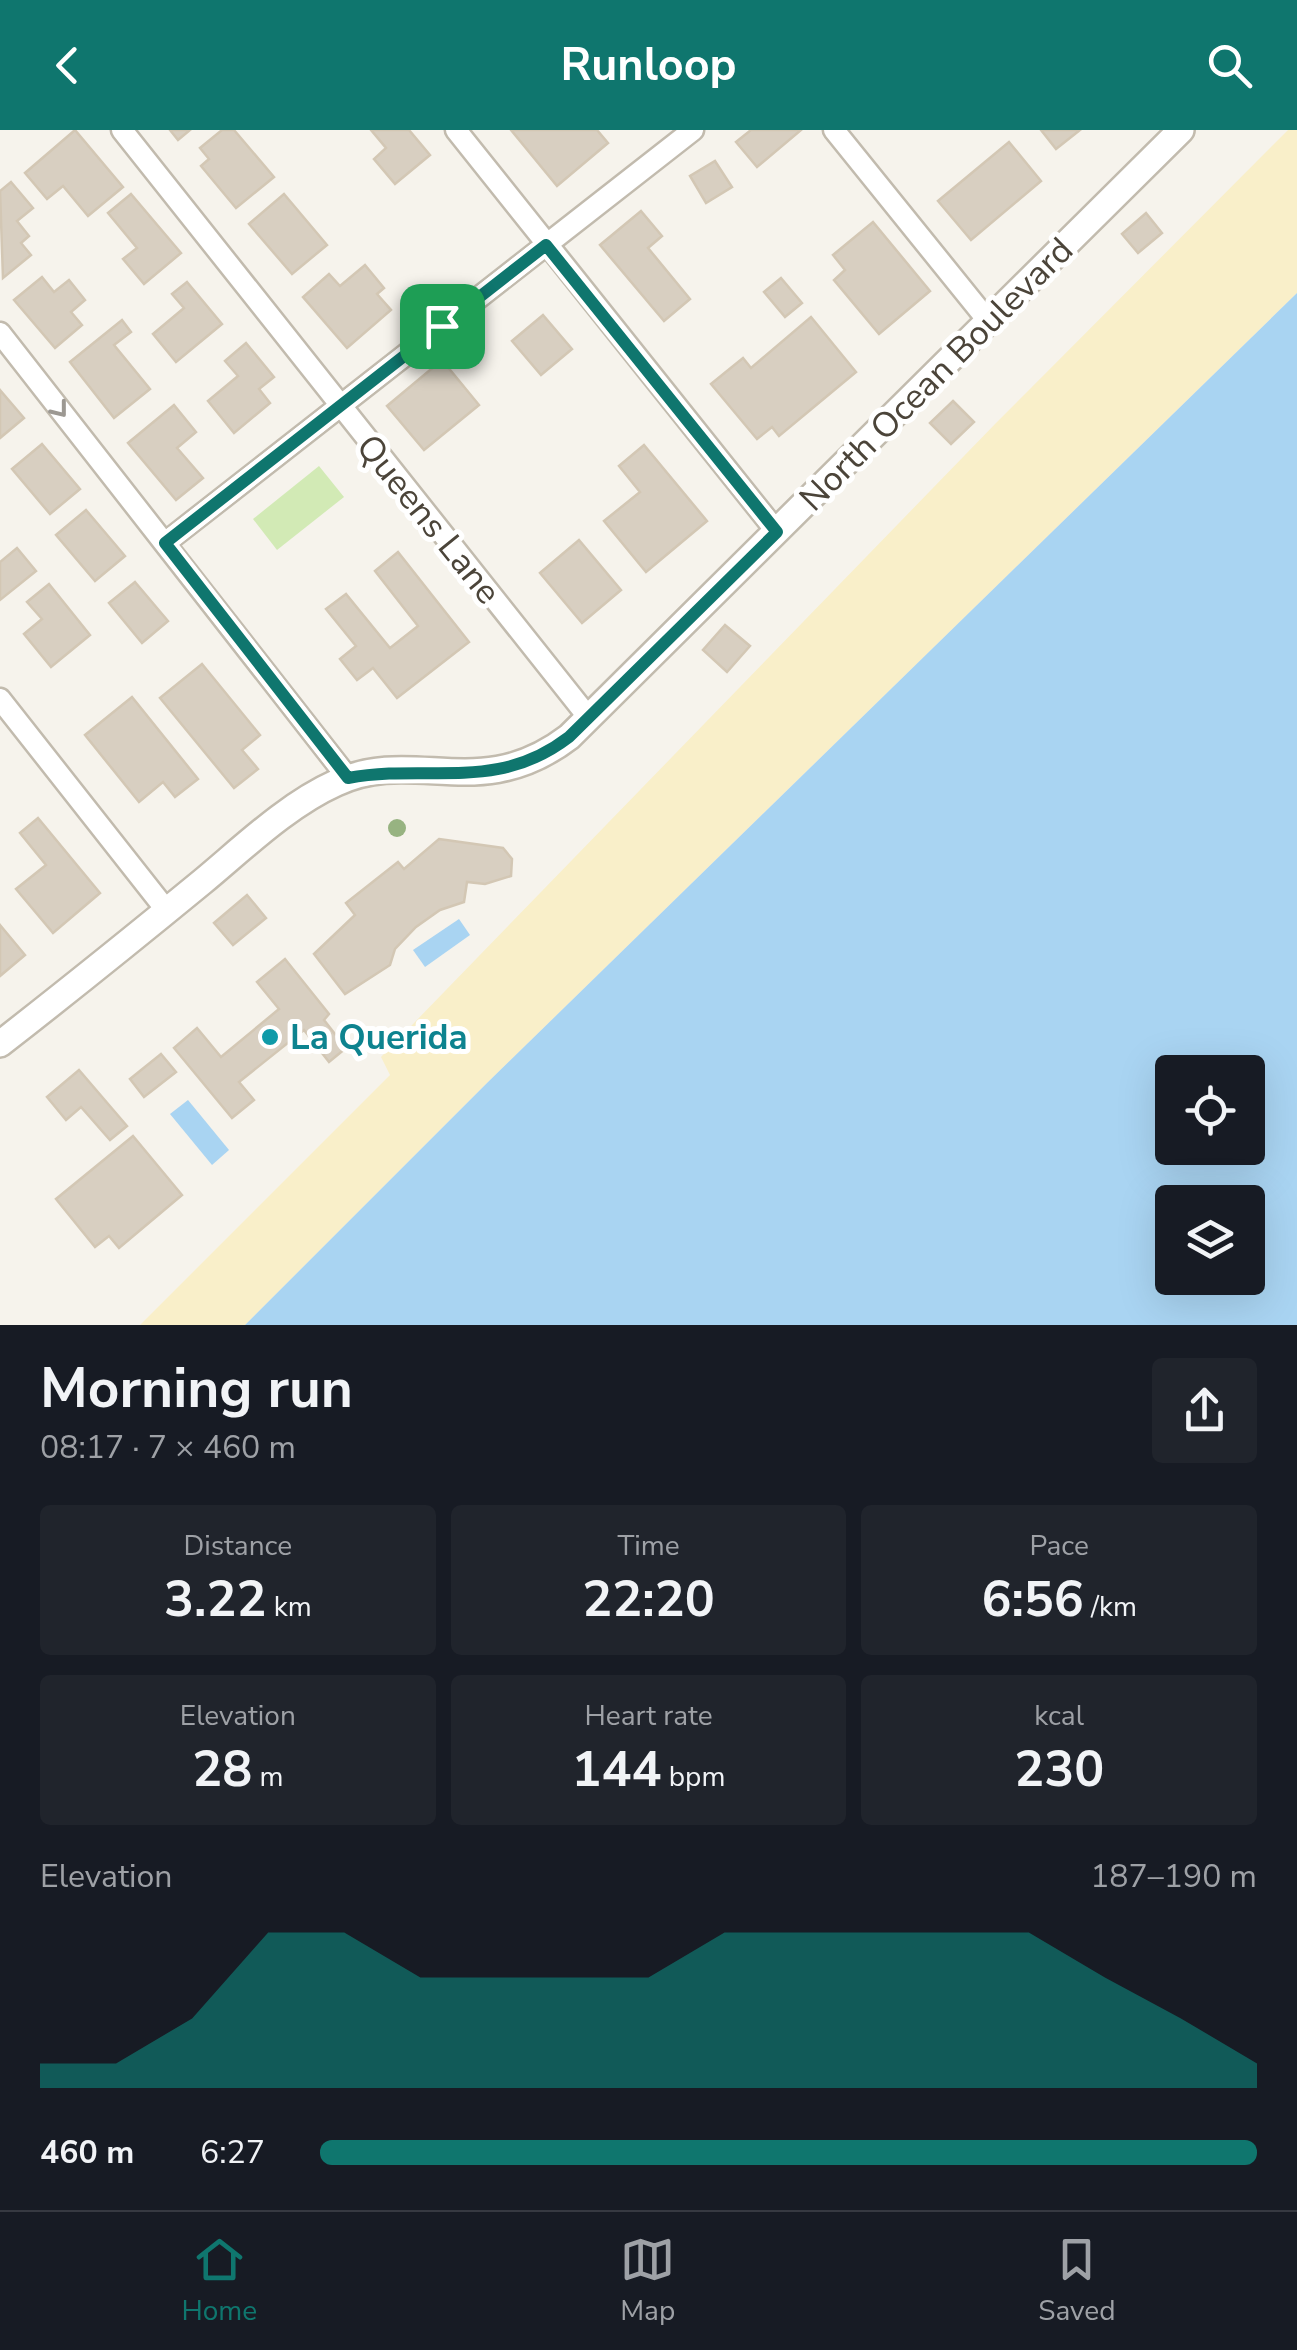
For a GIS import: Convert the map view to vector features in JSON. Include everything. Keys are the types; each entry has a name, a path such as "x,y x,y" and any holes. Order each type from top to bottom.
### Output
{"street":[{"name":"Queens Lane","path":"122,130 588,718"},
{"path":"456,130 777,532"},
{"path":"165,543 693,130"},
{"path":"834,130 988,322"},
{"name":"North Ocean Boulevard","path":"0,1044 298,806 348,778 392,772 494,772 535,760 588,718 1181,130"},
{"path":"0,333 348,778"},
{"path":"0,699 167,911"}],"green space":[{"path":"319,466 344,497 277,550 253,519"}],"sand":[{"path":"1288,130 1297,130 1297,293 488,1082 245,1325 140,1325 390,1075 381,1057 996,423"}],"water":[{"path":"1297,293 1297,1325 245,1325 488,1082"},
{"path":"459,919 470,935 425,967 413,950"},
{"path":"188,1100 229,1150 212,1165 170,1114"}],"building":[{"path":"75,130 123,187 88,216 63,186 47,199 25,173"},
{"path":"170,130 190,130 178,140"},
{"path":"222,130 234,130 274,177 236,208 201,166 209,159 200,148"},
{"path":"371,130 409,130 430,155 395,184 374,159 386,148"},
{"path":"511,130 597,130 608,143 557,186"},
{"path":"751,130 801,130 757,167 736,142"},
{"path":"1041,130 1080,130 1056,149"},
{"path":"1009,142 1041,181 971,240 938,201"},
{"path":"715,161 732,187 706,203 690,176"},
{"path":"11,182 33,208 17,221 29,236 21,243 31,255 3,278 0,191"},
{"path":"131,194 181,253 144,284 123,259 137,248 108,213"},
{"path":"284,194 327,245 292,274 249,224"},
{"path":"641,211 662,236 648,248 690,299 664,321 600,245"},
{"path":"1146,213 1162,233 1138,253 1122,234"},
{"path":"873,222 930,291 879,334 834,280 845,270 833,255"},
{"path":"365,265 384,288 377,294 391,310 347,348 303,297 329,274 340,286"},
{"path":"42,277 54,292 69,280 85,300 71,312 82,325 55,348 14,300"},
{"path":"781,278 802,303 785,317 764,292"},
{"path":"187,282 222,324 176,362 153,334 184,308 172,294"},
{"path":"543,315 572,349 541,375 512,341"},
{"path":"811,317 856,372 779,436 772,427 757,439 711,384 743,358 751,368"},
{"path":"122,320 131,332 114,345 150,389 114,418 70,362"},
{"path":"246,343 274,377 259,389 270,403 234,433 208,401 238,376 225,361"},
{"path":"442,360 479,405 424,450 387,406"},
{"path":"0,390 24,418 0,438"},
{"path":"953,401 974,422 951,444 930,423"},
{"path":"174,405 196,432 177,448 203,478 176,500 128,443"},
{"path":"42,444 80,489 50,514 12,469"},
{"path":"644,445 707,521 646,572 604,521 640,492 619,466"},
{"path":"86,510 125,556 95,581 56,535"},
{"path":"579,540 621,590 582,623 540,573"},
{"path":"17,548 36,571 0,600 0,562"},
{"path":"398,552 469,642 397,698 373,668 357,680 340,659 356,646 326,609 346,594 390,648 418,626 375,571"},
{"path":"135,582 168,621 142,643 109,603"},
{"path":"49,584 90,635 51,667 24,634 42,619 27,602"},
{"path":"725,625 750,646 727,672 703,650"},
{"path":"202,664 260,735 242,750 258,769 234,788 160,698"},
{"path":"132,697 198,779 175,797 163,782 139,802 85,735"},
{"path":"38,818 100,893 53,933 16,889 46,865 20,833"},
{"path":"439,839 503,848 512,859 511,876 485,884 467,882 464,902 440,910 416,927 395,949 390,965 345,994 314,954 355,915 346,903 398,862 404,869"},
{"path":"247,895 266,918 233,945 214,923"},
{"path":"0,925 25,955 0,976"},
{"name":"La Querida","path":"285,959 329,1014 324,1020 346,1048 329,1062 304,1030 239,1082 254,1100 232,1118 174,1048 197,1028 221,1057 279,1009 257,982"},
{"path":"161,1054 176,1072 144,1097 130,1079"},
{"path":"79,1070 127,1126 110,1140 81,1107 66,1120 47,1097"},
{"path":"133,1136 182,1195 119,1248 109,1236 95,1247 56,1199"}],"place":[{"name":"La Querida","path":"270,1037"}],"route":[{"path":"546,245 777,532 551,751 494,772 392,772 348,778 165,543 442,326 546,245"}]}
